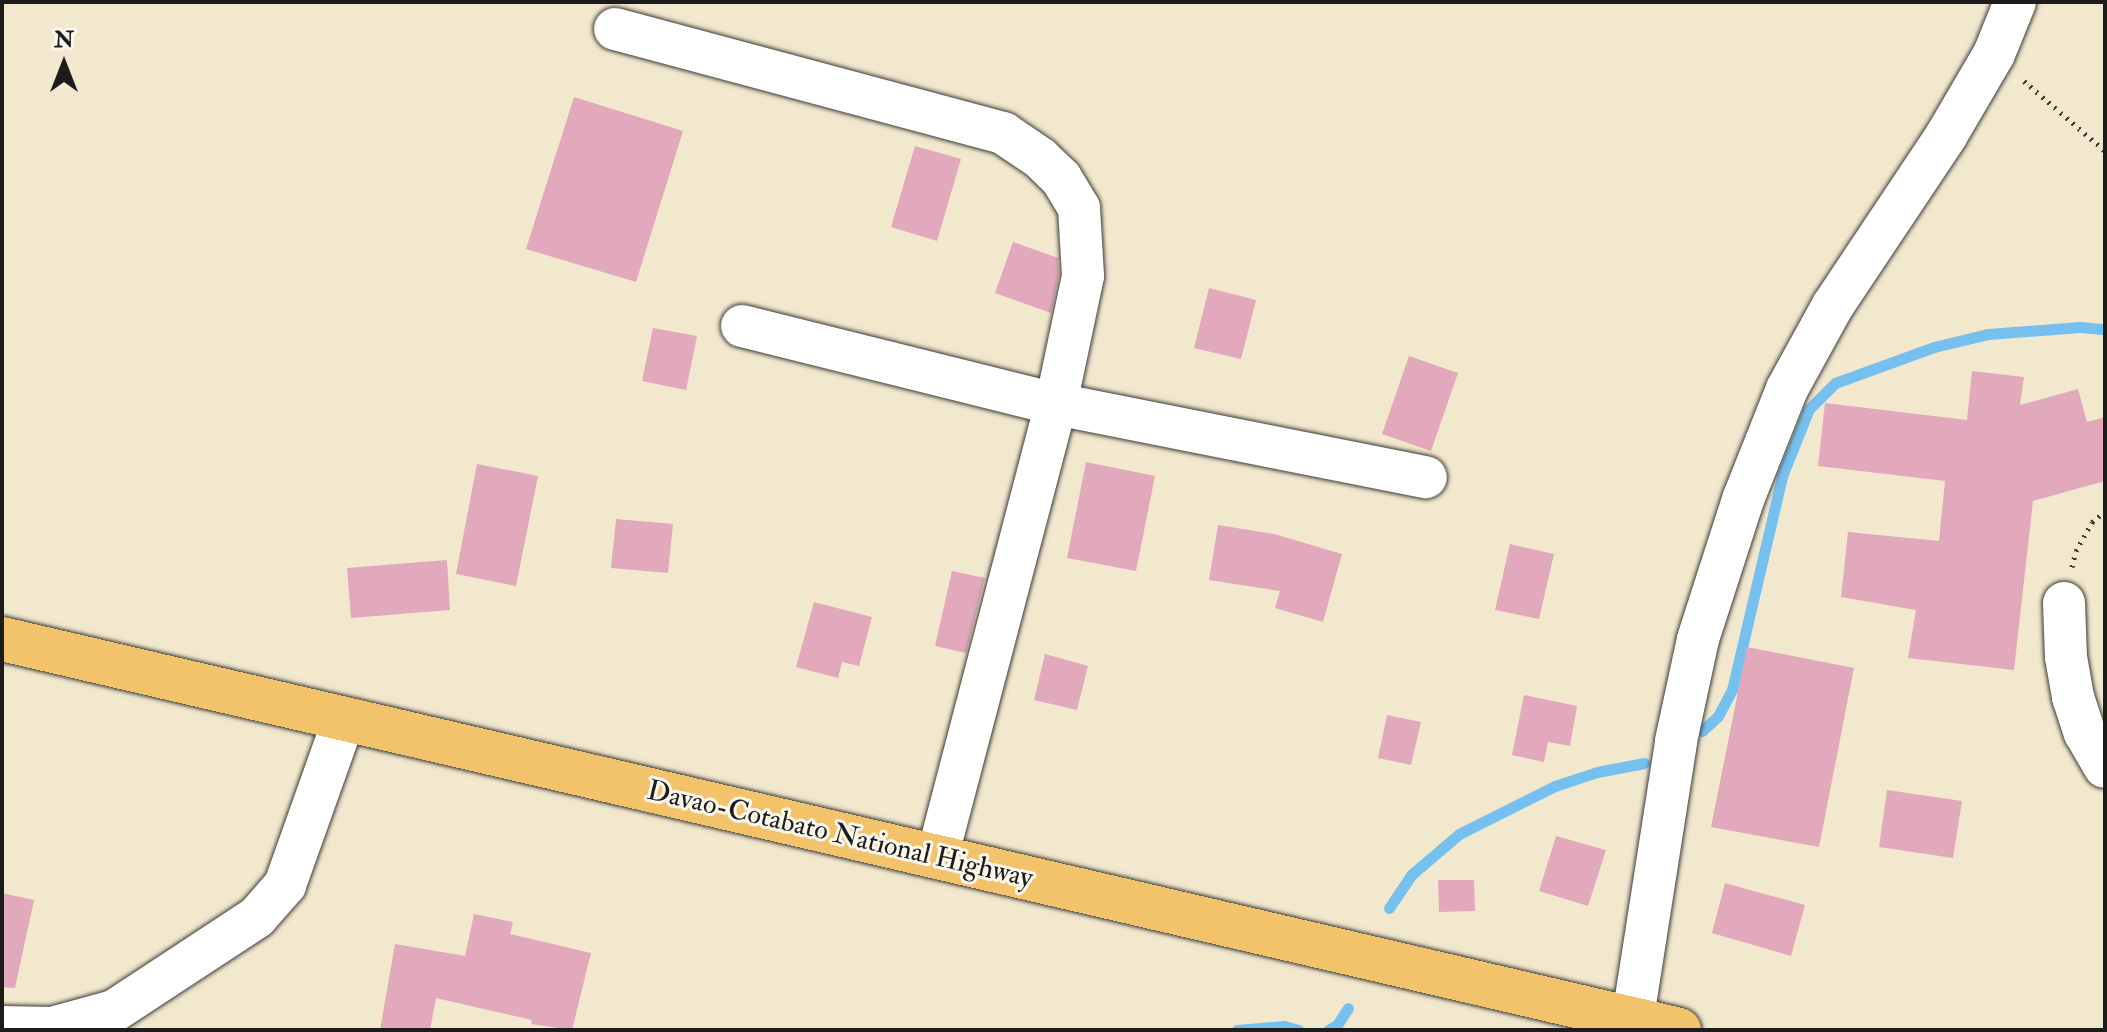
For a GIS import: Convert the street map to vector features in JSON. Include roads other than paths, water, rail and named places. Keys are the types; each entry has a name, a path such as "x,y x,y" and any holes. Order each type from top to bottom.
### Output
{"highway":[{"name":"Davao-Cotabato National Highway","path":"2,639 1633,1025 1679,1030"}],"street":[{"path":"1633,1025 1676,741 1698,639 1744,497 1787,389 1832,307 1946,136 1994,54 2015,2"},
{"path":"615,29 1003,133 1040,158 1061,178 1079,208 1084,242 1083,276 1056,404 937,858"},
{"path":"742,326 1056,404 1426,477"},
{"path":"2064,603 2066,657 2073,697 2085,733 2105,767"},
{"path":"2,1027 52,1028 114,1011 257,917 285,885 344,719"}],"waterway":[{"path":"1702,731 1718,716 1732,690 1782,476 1809,409 1835,383 1934,347 1988,334 2080,327 2105,329"},
{"path":"1389,908 1411,875 1459,834 1555,786 1597,772 1644,763"},
{"path":"1328,1030 1337,1025 1348,1008"},
{"path":"1237,1030 1284,1026 1298,1030"}]}
